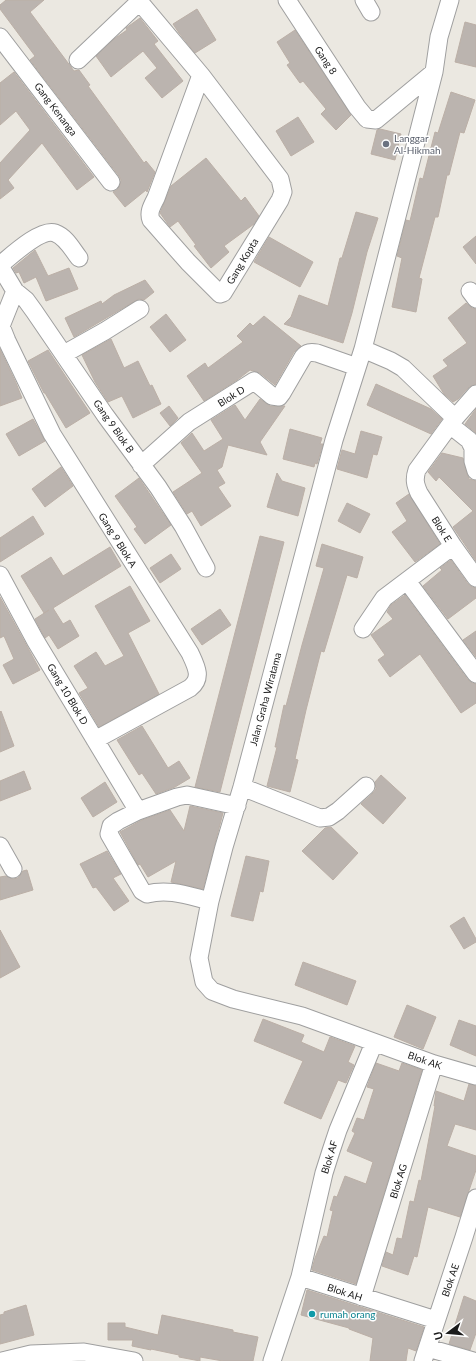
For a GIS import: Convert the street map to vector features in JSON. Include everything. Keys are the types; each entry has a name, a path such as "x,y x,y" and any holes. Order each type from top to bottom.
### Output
{"street":[{"name":"Gang 8","path":"286,0 367,119 376,120 434,72"},
{"path":"434,72 439,37 450,0"},
{"path":"78,60 138,1"},
{"name":"Gang Kopta","path":"138,1 201,74 280,179 283,192 280,200 223,293 220,294 188,262 149,216 201,74"},
{"name":"Gang Kenanga","path":"0,37 111,182"},
{"name":"Jalan Graha Wiratama","path":"199,958 210,901 224,847 237,806 334,440 363,349 434,72"},
{"path":"0,266 38,236 53,232 66,240 78,258"},
{"name":"Gang 9 Blok B","path":"0,266 15,290 26,300 141,465 158,487 184,526 206,568"},
{"name":"Gang 9 Blok A","path":"15,290 1,326 7,341 52,434 190,653 198,675 198,680 190,688 95,740"},
{"path":"64,354 140,309"},
{"path":"363,349 403,368 469,440 473,448 473,461 476,471"},
{"name":"Blok D","path":"141,465 189,422 254,381 272,396 278,396 282,393 303,357 307,353 317,353 357,368"},
{"path":"453,422 476,394"},
{"name":"Blok E","path":"453,422 417,470 414,477 415,484 452,546 476,578"},
{"path":"363,629 384,598 452,546"},
{"name":"Gang 10 Blok D","path":"0,575 35,640 138,811"},
{"path":"407,581 476,674"},
{"path":"242,787 320,818 329,817 338,811 366,786"},
{"path":"210,901 174,892 164,891 147,894 142,890 109,834 111,826 138,811 177,797 187,795 237,806"},
{"path":"0,846 13,869"},
{"name":"Blok AK","path":"199,958 204,982 212,992 233,999 302,1016 434,1064 476,1076"},
{"name":"Blok AF","path":"272,1361 300,1277 324,1173 331,1151 338,1130 374,1043"},
{"name":"Blok AG","path":"362,1297 434,1064"},
{"name":"Blok AE","path":"425,1355 476,1198"},
{"name":"Blok AH","path":"300,1277 436,1320"},
{"path":"2,1361 31,1354 84,1352 134,1361"},
{"path":"425,1355 473,1361"}],"building":[{"path":"6,0 44,0 30,12 74,71 79,70 90,85 88,86 144,163 146,161 155,172 147,192 146,190 125,207 113,192 117,190 120,185 121,180 119,176 30,60 35,56 0,9 0,5"},
{"path":"197,9 216,40 195,53 173,24"},
{"path":"140,18 158,41 154,44 183,81 162,98 145,78 157,68 143,51 111,77 96,56 114,39 127,30 126,28"},
{"path":"465,22 476,25 476,67 455,62"},
{"path":"295,30 351,115 336,130 321,114 326,109 303,81 300,83 287,65 290,63 277,42"},
{"path":"14,72 94,177 77,190 42,143 8,180 14,188 0,199 0,163 30,130 16,111 0,125 0,83"},
{"path":"451,92 475,100 464,133 460,132 449,175 447,175 438,217 435,217 419,278 422,279 416,312 392,307 402,258 397,256 406,220 410,221 420,178 423,179 435,132 438,133"},
{"path":"298,117 314,142 291,156 276,131"},
{"name":"Langgar Al-Hikmah","path":"380,129 401,134 395,160 371,154 377,130"},
{"path":"206,158 241,201 245,197 259,216 254,224 224,246 229,252 211,268 194,246 196,245 178,221 170,227 160,213 171,186"},
{"path":"356,212 378,218 367,252 343,343 284,324 291,317 299,295 328,306 340,258 342,258"},
{"path":"476,236 476,264 463,247"},
{"path":"269,237 313,262 300,287 254,262"},
{"path":"35,250 48,276 69,268 78,289 46,301 36,277 24,283 19,272 16,273 13,268"},
{"path":"145,280 154,292 144,300 139,299 135,301 74,337 65,318 101,301 102,304 114,295"},
{"path":"466,303 472,308 476,309 476,384 469,387 458,399 453,402 444,394 433,376 448,366 443,360 467,343 448,318"},
{"path":"166,314 186,340 170,352 150,327"},
{"path":"264,316 301,346 294,352 275,385 260,373 250,370 204,401 187,376 205,363 208,368 243,342 237,336 250,323 253,326"},
{"path":"111,339 124,368 138,361 150,386 152,385 161,404 133,418 122,396 108,402 95,382 82,355"},
{"path":"0,349 22,398 0,406"},
{"path":"48,350 90,413 66,428 44,393 28,361"},
{"path":"376,384 431,409 442,419 431,434 367,405"},
{"path":"260,399 270,406 285,406 260,442 267,455 228,445 222,467 217,470 225,483 218,487 231,506 201,526 192,511 187,514 173,492 202,473 181,443 192,433 204,451 223,439 211,420 235,405 245,420"},
{"path":"169,406 178,418 170,426 160,413"},
{"path":"476,409 476,433 465,424"},
{"path":"33,419 45,441 19,456 6,434"},
{"path":"290,429 322,438 320,444 323,444 317,464 315,463 314,467 283,459"},
{"path":"361,431 382,437 377,455 373,454 367,478 337,469 342,450 355,454"},
{"path":"442,453 463,458 469,479 476,481 476,561 453,527 473,511 439,477 436,481 428,472"},
{"path":"61,467 73,486 45,507 32,489"},
{"path":"277,473 282,481 305,488 298,516 267,507"},
{"path":"139,478 171,525 145,544 134,529 137,527 115,496"},
{"path":"409,494 440,544 415,562 392,532 407,521 396,503"},
{"path":"347,503 370,514 360,533 338,521"},
{"path":"33,516 44,534 0,562 0,538"},
{"path":"260,536 284,542 220,792 195,787"},
{"path":"322,544 363,557 357,578 347,575 324,652 321,651 295,759 298,760 290,792 267,786 277,747 275,747 284,705 286,706 324,568 316,566"},
{"path":"110,547 121,566 53,608 63,624 70,620 79,636 58,649 49,635 45,638 35,619 49,610 44,613 21,576 51,557 63,576"},
{"path":"171,554 181,569 160,583 150,568"},
{"path":"451,560 468,584 476,588 476,598 448,619 423,586 442,570 440,568"},
{"path":"130,586 150,621 128,633 159,694 99,727 79,693 88,688 74,666 96,652 105,666 124,656 95,606"},
{"path":"405,595 468,680 476,684 476,703 461,713 420,654 390,677 378,660 385,655 371,635 393,619 387,612 391,605"},
{"path":"0,597 40,670 13,684 3,665 14,659 4,636 0,638"},
{"path":"220,609 231,625 202,645 191,629"},
{"path":"476,631 476,657 463,640"},
{"path":"1,711 14,746 0,752 0,712"},
{"path":"142,726 168,768 179,761 190,778 175,787 156,794 142,773 139,775 117,740"},
{"path":"24,771 31,789 0,801 0,781"},
{"path":"381,775 406,798 383,824 361,804 376,789 375,782"},
{"path":"105,782 117,802 93,817 81,798"},
{"path":"190,806 223,813 203,889 171,882 176,861 148,877 140,864 138,865 120,832 142,820 170,810 184,831"},
{"path":"331,827 358,853 333,880 302,851 325,828"},
{"path":"107,851 121,874 113,878 129,901 114,911 96,887 93,888 80,864"},
{"path":"246,856 269,861 263,892 260,891 253,921 231,916"},
{"path":"27,870 33,890 0,900 0,877 6,876 13,879 18,878 23,871"},
{"path":"464,917 476,939 476,942 464,949 450,926"},
{"path":"0,930 20,967 0,978"},
{"path":"303,962 356,981 347,1005 295,985"},
{"path":"407,1005 436,1017 423,1049 394,1037"},
{"path":"263,1019 304,1035 301,1042 324,1052 330,1037 355,1046 348,1062 354,1065 346,1083 338,1080 321,1119 284,1103 303,1061 254,1041"},
{"path":"459,1020 476,1026 476,1056 450,1045"},
{"path":"376,1063 399,1071 402,1063 422,1070 356,1284 312,1269 324,1236 327,1237 333,1211 330,1210 334,1196 337,1197 345,1176 366,1184 373,1162 347,1151 355,1133 352,1131 357,1118 364,1120 374,1089 367,1087"},
{"path":"469,1084 476,1086 476,1130 455,1124 447,1146 476,1156 476,1170 460,1217 428,1207 417,1257 414,1256 408,1275 382,1266 386,1252 393,1255 397,1238 402,1239 410,1201 414,1202 419,1180 421,1181 435,1106 436,1091 464,1101"},
{"path":"307,1290 424,1327 416,1351 408,1348 406,1361 370,1361 373,1338 349,1328 301,1315"},
{"path":"464,1296 476,1301 476,1333 470,1350 449,1344"},
{"path":"26,1305 34,1335 0,1344 0,1315 4,1314 4,1312"},
{"path":"162,1315 233,1330 233,1332 258,1337 253,1361 223,1361 200,1357 200,1361 179,1357 179,1355 132,1346 133,1340 108,1340 108,1323 125,1323 125,1327 158,1335"}],"place":[{"name":"Langgar Al-Hikmah","path":"386,144"},
{"name":"rumah orang","path":"312,1314"}]}
